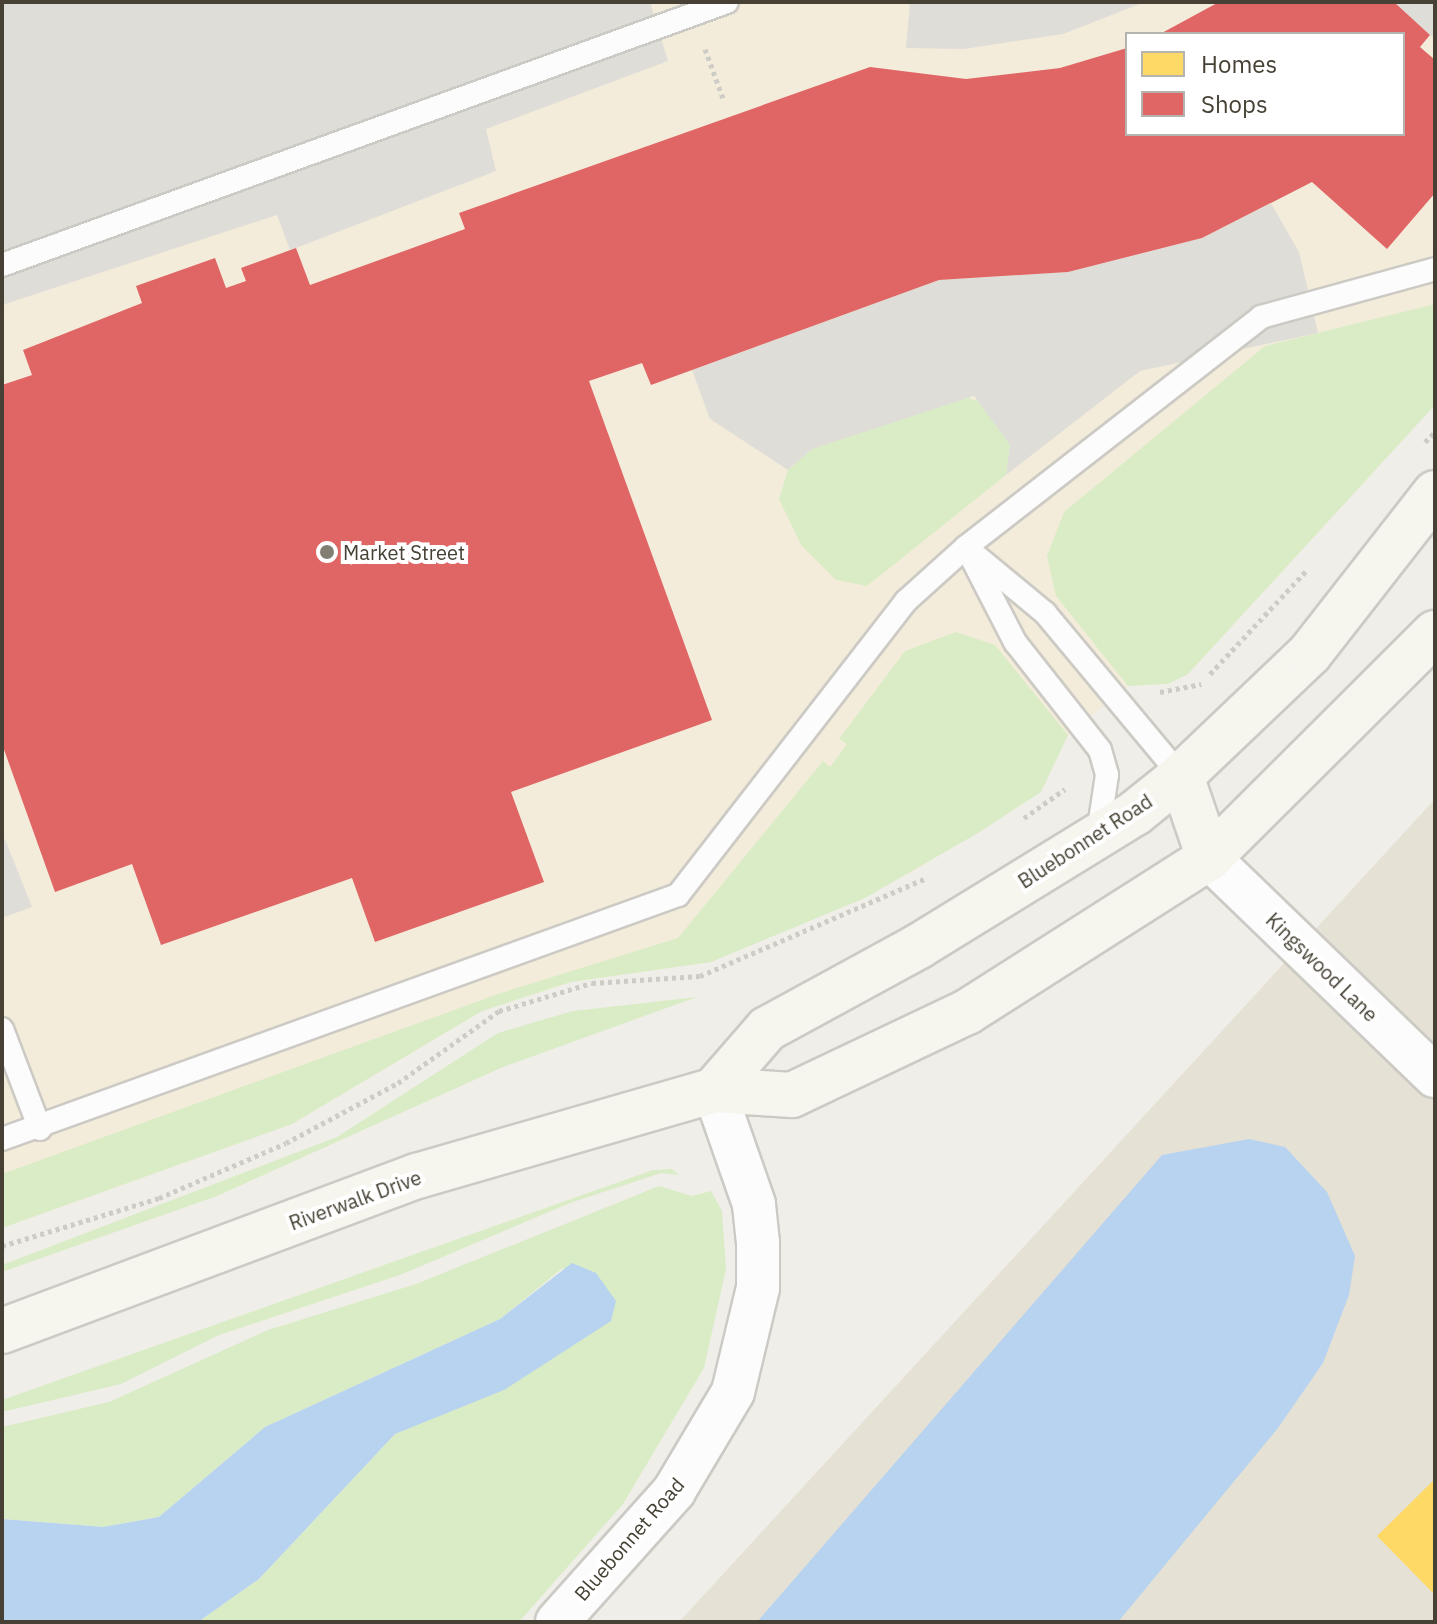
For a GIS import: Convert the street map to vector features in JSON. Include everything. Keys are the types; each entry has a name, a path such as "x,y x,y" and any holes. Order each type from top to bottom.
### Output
{"street":[{"name":"Bluebonnet Road","path":"557,1622 674,1491 733,1392 758,1288 758,1243 754,1204 714,1090 767,1029 1097,836 1181,776 1310,653 1435,493"},
{"path":"714,1090 792,1095 967,1012 1209,858 1435,633"},
{"path":"1181,776 1209,858"},
{"name":"Kingswood Lane","path":"1209,858 1435,1076"},
{"name":"Riverwalk Drive","path":"2,1331 417,1176 714,1090"}],"lane":[{"path":"2,265 727,2"},
{"path":"2,1139 40,1129 678,895 906,601 966,547 1261,317 1435,269"},
{"path":"966,547 1045,613 1181,776"},
{"path":"966,547 1015,642 1098,747 1107,775 1097,836"},
{"path":"2,1029 40,1129"}],"path":[{"path":"1413,455 1435,432"},
{"path":"1129,717 1154,693 1198,686 1317,559"},
{"path":"1016,823 1064,791 1098,747"},
{"path":"2,1246 159,1198 286,1143 398,1083 499,1011 592,983 700,976 943,871"}],"shaded area":[{"path":"2,2 1435,2 1435,405 1188,674 1168,684 1128,686 1068,735 1041,792 911,873 711,962 571,982 482,1011 292,1124 2,1228"},
{"path":"2,2 650,2 668,61 486,129 496,171 296,248 290,250 277,215 2,305"},
{"path":"910,2 1145,2 1063,34 964,49 906,48"},
{"path":"1394,2 1435,2 1435,39 1430,35"},
{"path":"1271,203 1299,252 1318,333 1140,371 1006,475 1010,445 974,396 812,449 788,470 710,419 692,370 939,280 1068,272 1202,238"},
{"path":"1435,799 1435,1622 679,1622"},
{"path":"5,839 32,907 2,918 2,840"}],"green space":[{"path":"1435,304 1435,405 1188,674 1168,684 1128,686 1056,596 1047,556 1064,512 1265,346"},
{"path":"961,396 985,403 1010,445 1006,475 867,586 836,580 801,545 779,499 788,470 812,449"},
{"path":"956,632 995,645 1068,735 1041,792 978,833 865,898 711,962 571,982 482,1011 292,1124 2,1228 2,1174 501,993 678,938 823,761 830,767 847,744 839,739 905,651"},
{"path":"697,997 503,1067 217,1196 2,1272 2,1265 337,1137 498,1033 573,1011"},
{"path":"672,1169 679,1175 661,1173 570,1203 400,1275 219,1335 121,1384 2,1412 2,1400 653,1170"},
{"path":"659,1186 692,1196 711,1191 722,1211 726,1269 704,1368 623,1504 519,1622 198,1622 259,1579 395,1434 516,1381 564,1267 500,1319 265,1427 159,1517 103,1527 2,1519 2,1427 109,1402 268,1330 416,1284"}],"water":[{"path":"1249,1139 1285,1147 1327,1192 1355,1256 1349,1295 1323,1363 1278,1428 1118,1622 757,1622 1162,1155"},
{"path":"572,1263 596,1273 616,1301 611,1321 504,1390 395,1434 259,1579 198,1622 2,1622 2,1519 103,1527 159,1517 265,1427 500,1319"}],"building: Homes":[{"path":"1435,1479 1435,1595 1377,1536"}],"building: Shops":[{"name":"Market Street","path":"1219,2 1394,2 1430,35 1420,47 1435,60 1435,193 1387,249 1312,182 1202,238 1068,272 939,280 651,385 642,363 589,381 712,720 511,792 544,882 375,942 352,878 161,945 132,864 55,892 2,744 2,385 32,375 23,350 142,303 136,286 215,258 226,288 246,281 241,268 296,248 310,285 465,229 459,213 870,67 966,79 1060,68 1125,49 1125,136 1405,136 1405,32 1164,32"}],"place":[{"name":"Market Street","path":"327,552"}]}
